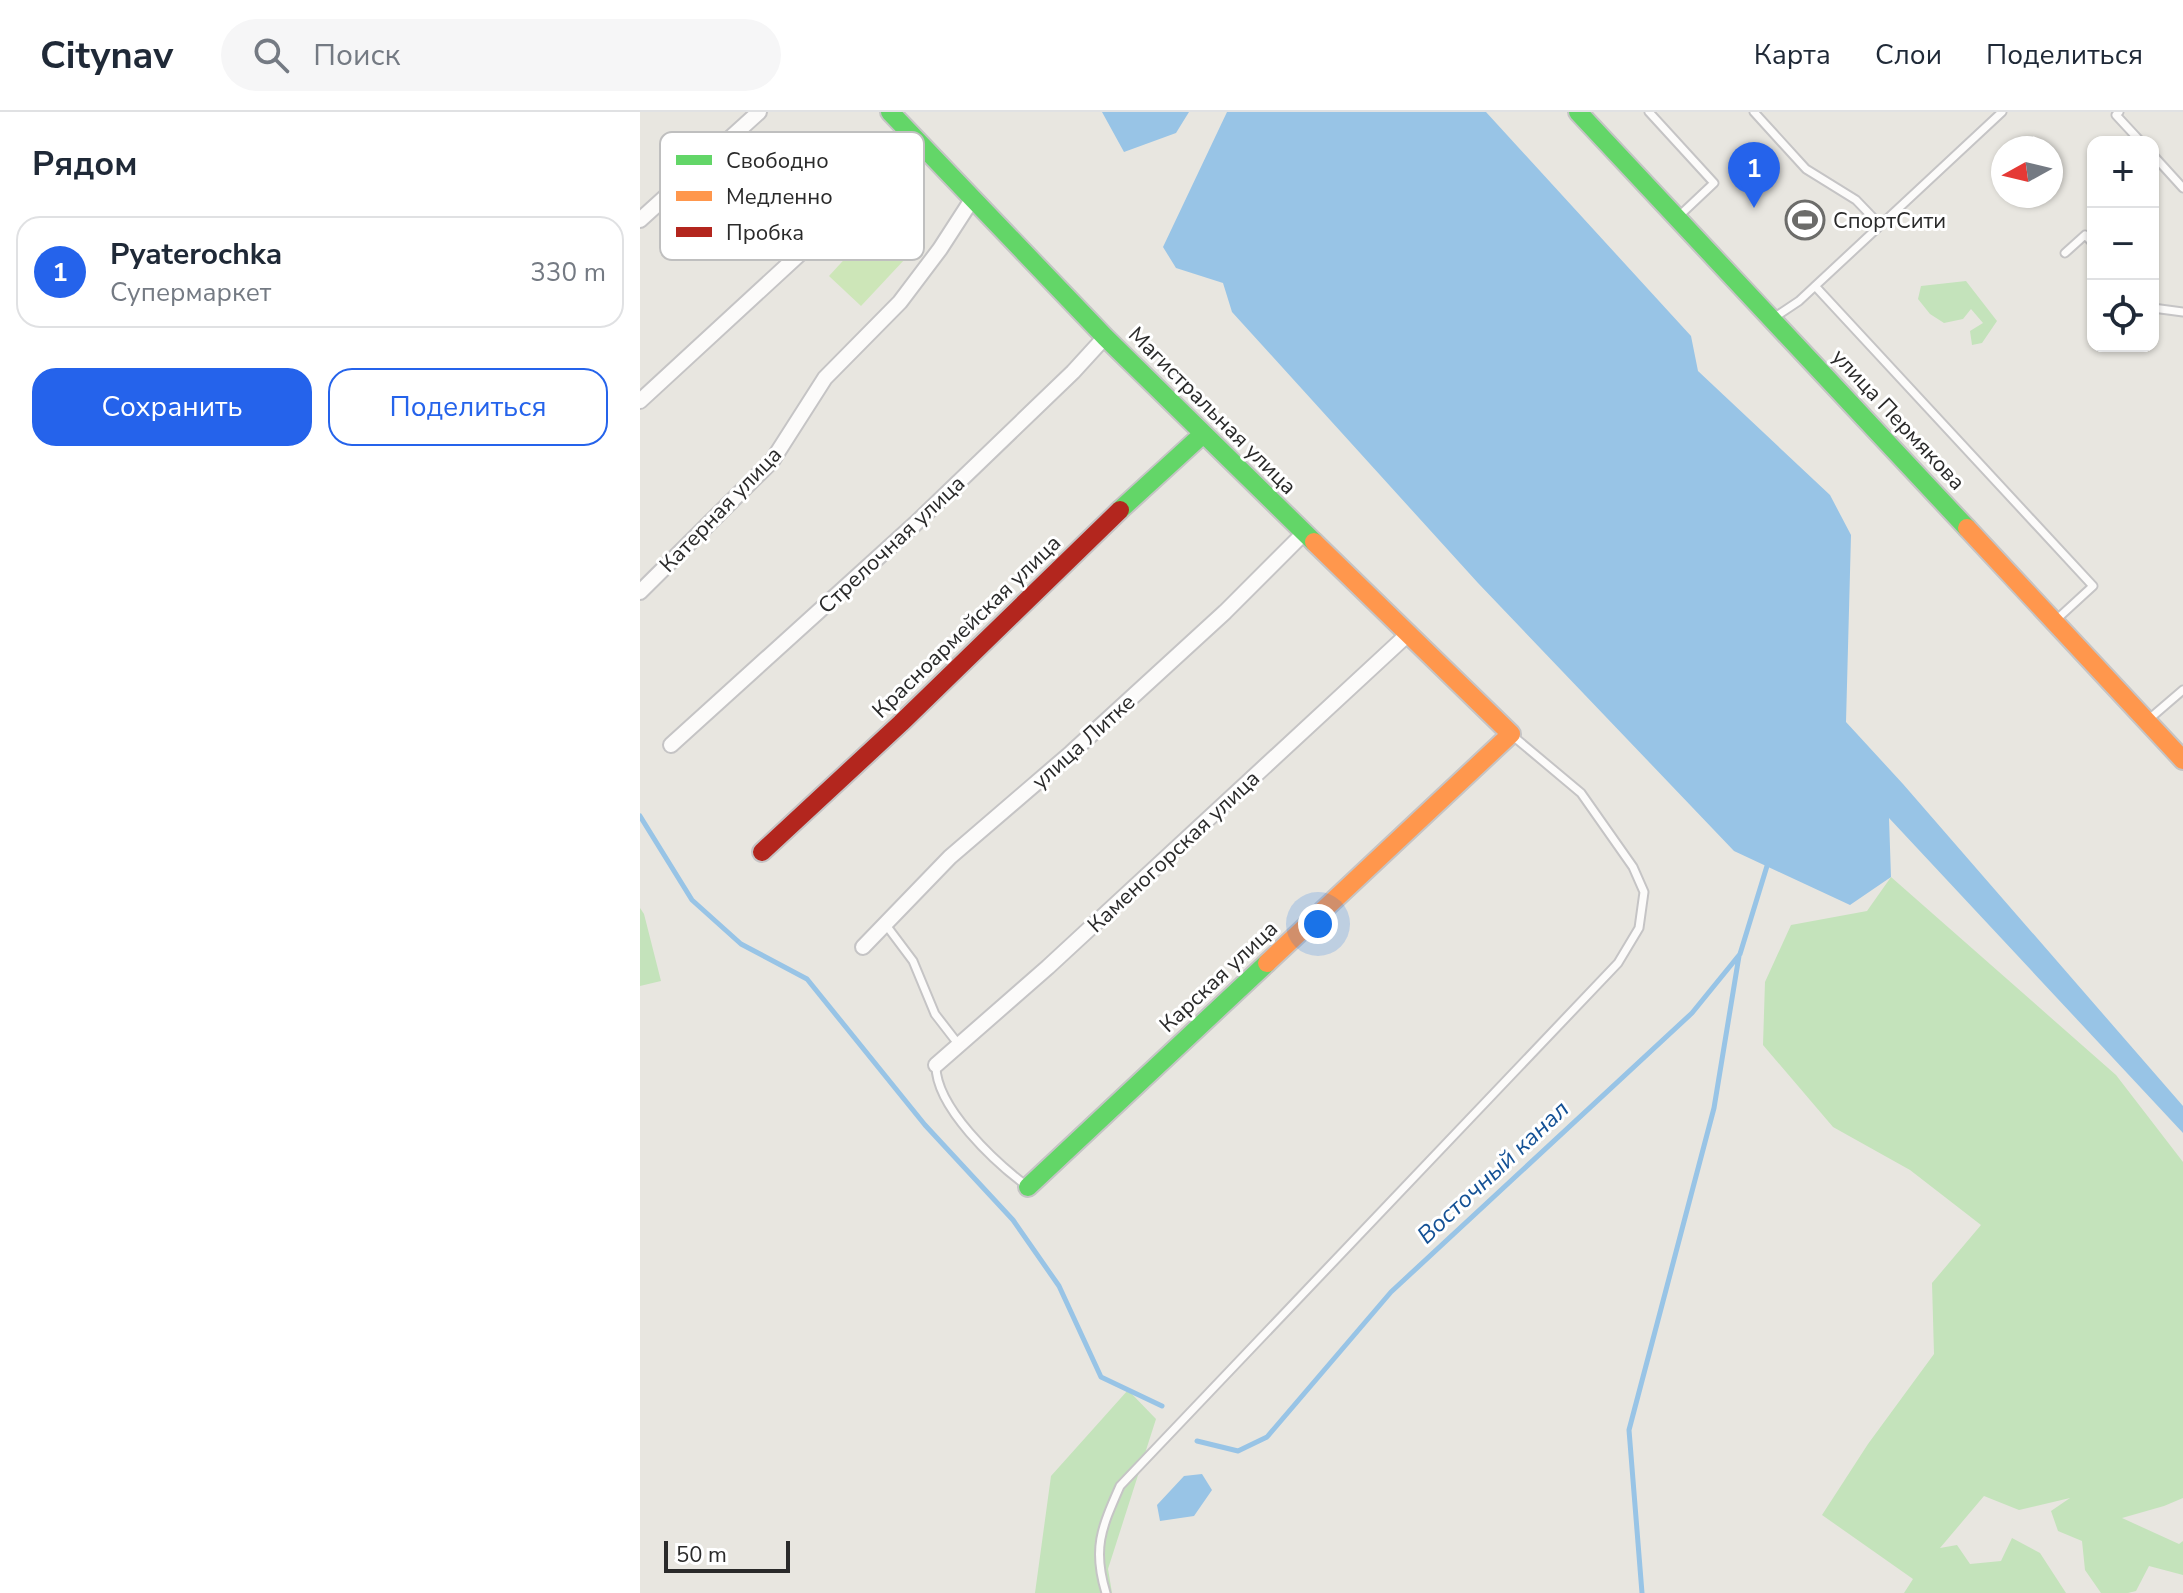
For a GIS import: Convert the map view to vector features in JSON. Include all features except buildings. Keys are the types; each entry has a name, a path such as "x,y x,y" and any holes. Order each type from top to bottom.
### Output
{"street":[{"path":"737,132 759,112"},
{"name":"Магистральная улица","path":"890,112 908,132"},
{"name":"улица Пермякова","path":"1578,112 2183,760"},
{"name":"Магистральная улица","path":"924,149 1105,337 1511,734"},
{"name":"Катерная улица","path":"640,592 772,461 825,378 900,302 973,198"},
{"path":"640,220 660,202"},
{"path":"640,401 793,260"},
{"name":"Стрелочная улица","path":"671,745 915,524 1073,372 1105,337"},
{"name":"Красноармейская улица","path":"762,852 1203,434"},
{"name":"улица Литке","path":"863,947 950,857 1071,753 1203,632 1304,533"},
{"name":"Каменогорская улица","path":"936,1065 1048,967 1407,635"},
{"name":"Карская улица","path":"1028,1187 1511,734"}],"lane":[{"path":"1649,112 1714,183 1677,217"},
{"path":"1754,112 1806,169 1856,200 1880,225"},
{"path":"2119,112 2116,115 2135,136"},
{"path":"1773,318 1799,301 2000,113"},
{"path":"2159,162 2183,188"},
{"path":"2065,253 2085,235 2087,237"},
{"path":"1815,286 2093,586 2054,622"},
{"path":"2159,309 2183,312"},
{"path":"2147,722 2183,690"},
{"path":"1106,1593 1099,1569 1102,1526 1120,1486 1618,963 1639,928 1644,892 1633,867 1581,793 1511,734"},
{"path":"886,925 913,961 935,1014 959,1045"},
{"path":"936,1065 942,1093 956,1116 1005,1169 1028,1187"}],"green space":[{"path":"844,260 904,260 861,306 829,276"},
{"path":"1966,281 1997,321 1982,343 1972,345 1970,331 1983,323 1971,309 1963,319 1944,323 1930,314 1918,299 1921,286"},
{"path":"1891,877 2116,1075 2183,1162 2183,1498 2122,1518 2179,1544 2183,1541 2183,1575 2149,1566 2136,1591 2101,1593 2085,1570 2082,1541 2058,1531 2051,1511 2070,1498 2019,1510 1984,1496 1940,1548 1957,1545 1970,1564 2001,1561 2012,1538 2040,1553 2066,1593 1904,1593 1913,1579 1822,1515 1868,1444 1934,1354 1932,1283 1981,1225 1910,1170 1833,1127 1763,1045 1765,982 1791,925 1867,911"},
{"path":"640,908 661,981 640,986"},
{"path":"1128,1390 1156,1419 1108,1569 1112,1593 1035,1593 1051,1476"}],"water":[{"path":"1102,112 1189,112 1176,133 1124,152"},
{"path":"1227,112 1486,112 1691,336 1698,371 1830,495 1851,535 1846,722 2183,1106 2183,1133 1889,818 1891,877 1850,905 1734,851 1478,583 1232,312 1223,283 1176,268 1163,247"},
{"path":"1202,1474 1212,1490 1194,1516 1160,1521 1157,1505 1184,1476"}],"waterway":[{"name":"Восточный канал","path":"640,816 692,900 741,944 807,979 925,1125 1013,1220 1059,1286 1101,1377 1162,1406"},
{"name":"Восточный канал","path":"1197,1441 1238,1451 1267,1437 1391,1292 1692,1013 1740,954 1767,866"},
{"path":"1642,1593 1629,1430 1714,1108 1739,956"}],"traffic: fast":[{"path":"890,112 909,132"},
{"path":"1578,112 1967,528"},
{"path":"924,148 1105,337 1314,542"},
{"path":"1120,510 1203,434"},
{"path":"1028,1187 1267,963"}],"traffic: slow":[{"path":"1967,528 2183,760"},
{"path":"1267,963 1511,734 1314,542"}],"traffic: jam":[{"path":"762,852 901,723 1120,510"}],"place":[{"name":"Pyaterochka","path":"1754,208"},
{"name":"СпортСити","path":"1805,220"}]}
